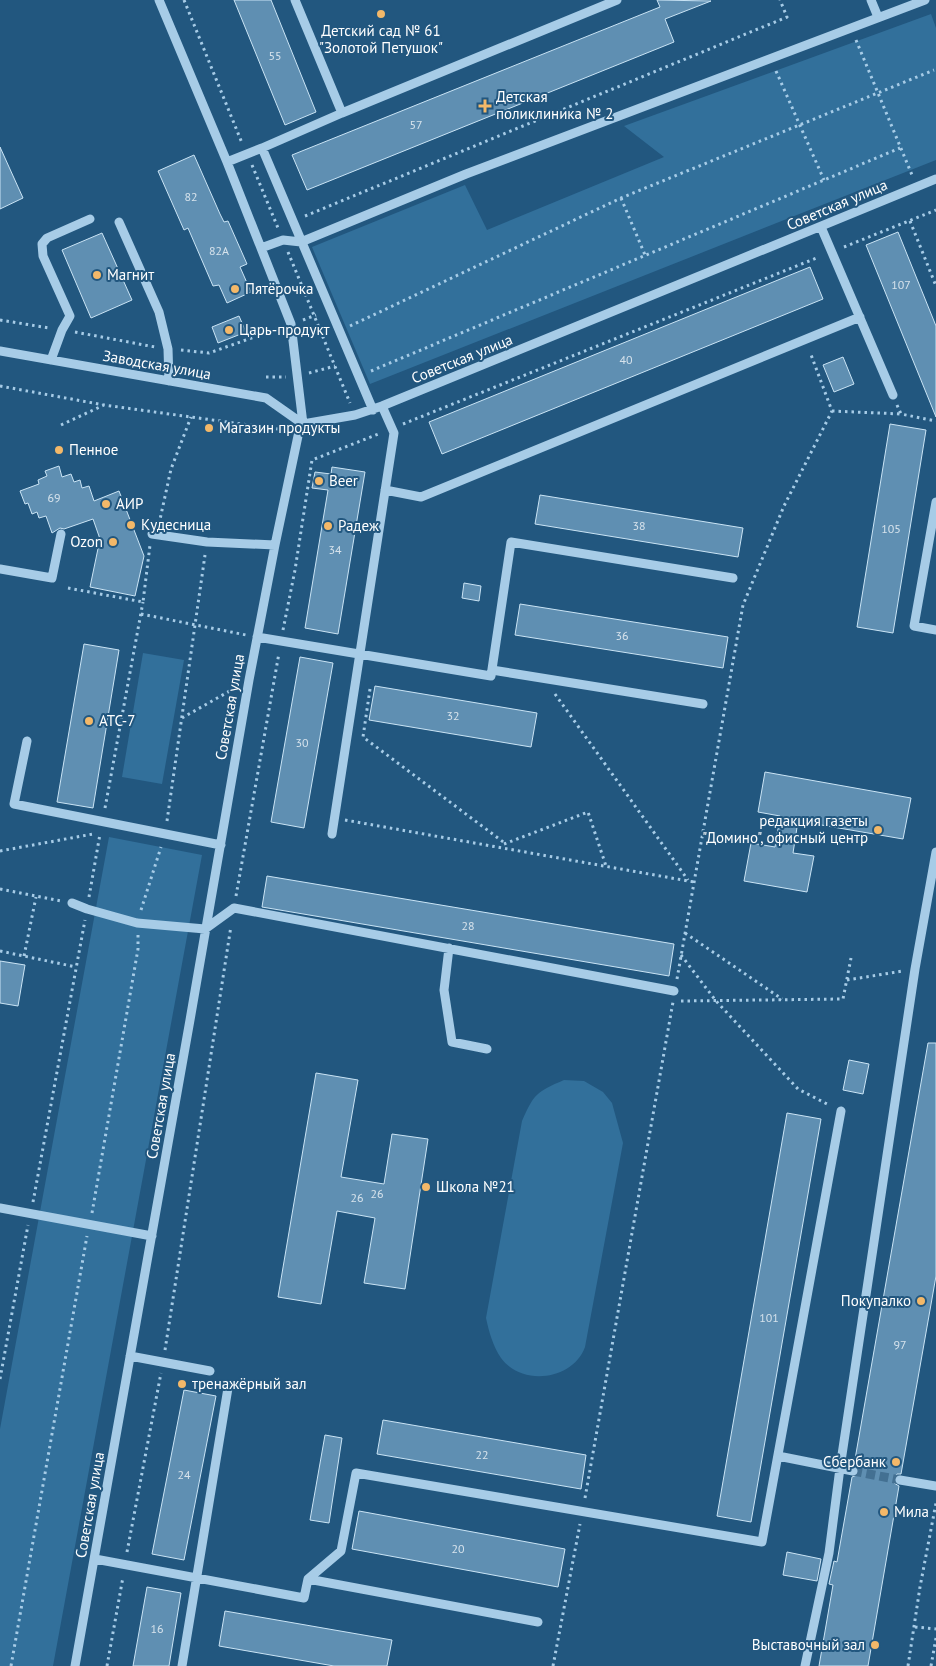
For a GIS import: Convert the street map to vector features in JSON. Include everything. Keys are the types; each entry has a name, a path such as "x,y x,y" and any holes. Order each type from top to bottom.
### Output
{"street":[{"path":"159,0 227,162 291,324 303,424"},
{"path":"295,0 342,112"},
{"path":"227,162 342,112 618,0"},
{"path":"872,0 878,17"},
{"path":"261,248 283,240 301,242 475,170 925,0"},
{"path":"262,148 373,410"},
{"name":"Советская улица","path":"75,1666 249,680 275,545 298,436 303,424 356,416 373,410 936,179"},
{"path":"51,360 62,330 70,316 43,256 42,244 47,238 90,219"},
{"path":"119,222 159,312 168,349 169,381"},
{"path":"821,227 893,395"},
{"path":"385,490 421,497 860,317"},
{"name":"Заводская улица","path":"0,350 266,398 303,424"},
{"path":"332,834 394,433 382,406"},
{"path":"936,502 914,626 936,630"},
{"path":"0,569 52,578 61,534"},
{"path":"154,535 207,542 275,545"},
{"path":"257,637 491,676 511,542 733,578"},
{"path":"492,670 703,704"},
{"path":"27,741 14,804 221,845"},
{"path":"805,1666 828,1553 915,970 934,876 936,852"},
{"path":"72,903 137,923 205,930 234,908 674,991"},
{"path":"449,948 444,990 452,1042 487,1049"},
{"path":"94,1559 304,1598 308,1579 342,1550 356,1473 762,1542 841,1111"},
{"path":"0,1208 152,1236"},
{"path":"130,1356 210,1371"},
{"path":"182,1666 228,1388"},
{"path":"778,1456 853,1471"},
{"path":"900,1480 936,1486"},
{"path":"308,1579 538,1622"}],"path":[{"path":"184,0 350,403"},
{"path":"293,221 786,18 780,0"},
{"path":"851,28 917,187"},
{"path":"771,59 824,180"},
{"path":"339,331 621,198 934,70"},
{"path":"359,376 900,148"},
{"path":"621,198 645,256"},
{"path":"312,460 936,210"},
{"path":"910,220 936,286"},
{"path":"0,386 104,405 278,429"},
{"path":"893,395 901,414"},
{"path":"61,425 104,405"},
{"path":"832,410 901,414 936,421"},
{"path":"0,1380 154,535 171,469 191,417"},
{"path":"11,1666 138,949 137,923 165,834 207,542"},
{"path":"68,588 143,602"},
{"path":"141,614 257,637"},
{"path":"544,679 688,881"},
{"path":"182,718 249,680"},
{"path":"371,684 363,737 506,844"},
{"path":"498,847 588,812 606,866"},
{"path":"334,818 694,882"},
{"path":"0,851 101,833"},
{"path":"0,890 72,903"},
{"path":"24,956 36,897"},
{"path":"685,933 782,1000"},
{"path":"0,951 76,967"},
{"path":"681,955 716,1001 798,1089 841,1111"},
{"path":"673,1001 844,999 851,958"},
{"path":"847,980 915,970"},
{"path":"107,1666 163,1362"},
{"path":"908,1666 920,1587 936,1503"},
{"path":"915,1627 936,1629"},
{"path":"931,1666 936,1638"}],"shaded area":[{"path":"931,14 936,28 936,160 370,384 312,247 465,185 487,230 664,157 624,126"},
{"path":"143,653 184,660 162,784 122,777"},
{"path":"109,837 202,855 53,1666 0,1666 0,1429"},
{"path":"564,1080 584,1081 603,1092 612,1103 623,1143 585,1347 579,1358 570,1367 559,1373 534,1376 521,1373 510,1367 501,1358 492,1339 486,1318 522,1121 537,1095"}],"building":[{"path":"234,0 271,0 316,112 285,125"},
{"path":"657,0 711,1 665,19 674,42 307,190 292,155 660,7"},
{"path":"0,147 23,198 0,209"},
{"path":"194,155 220,214 224,222 228,221 247,264 240,267 251,292 227,303 219,285 213,286 188,228 184,230 158,171"},
{"path":"898,232 936,326 936,417 866,245"},
{"name":"Магнит","path":"102,233 132,300 91,318 62,250"},
{"path":"810,267 823,299 442,454 429,422"},
{"name":"Царь-продукт","path":"239,316 246,332 218,343 212,327"},
{"path":"843,357 854,384 834,392 823,365"},
{"path":"890,424 926,430 893,633 857,627"},
{"path":"59,466 62,477 71,474 74,482 80,480 82,488 89,486 94,501 119,491 144,556 135,596 90,587 100,539 93,519 64,529 60,528 52,533 46,516 39,518 37,512 32,514 28,503 25,504 20,491 39,484 38,480 47,476 45,471"},
{"path":"332,467 365,472 338,634 305,628 328,490 312,488 315,472 331,474"},
{"path":"540,495 743,528 738,557 535,524"},
{"path":"464,583 481,586 479,601 462,598"},
{"path":"520,604 728,637 723,668 515,635"},
{"name":"АТС-7","path":"84,644 119,650 93,808 57,802"},
{"path":"300,657 333,663 304,828 271,822"},
{"path":"375,686 537,713 531,747 369,720"},
{"name":"редакция газеты \"Домино\", офисный центр","path":"765,772 911,798 903,839 798,821 793,853 814,856 807,892 744,881 751,843 775,847 780,816 758,812"},
{"path":"267,876 674,944 669,976 262,907"},
{"path":"0,961 25,965 18,1006 0,1003"},
{"path":"928,1043 936,1043 936,1276 901,1474 897,1474 894,1478 894,1483 899,1486 868,1666 819,1666 833,1585 829,1584 834,1561 837,1562 852,1477 859,1472 854,1465"},
{"path":"849,1060 869,1064 863,1094 843,1090"},
{"path":"316,1073 358,1080 341,1177 384,1184 392,1134 428,1139 405,1289 364,1283 375,1218 337,1211 321,1304 278,1297"},
{"path":"787,1113 821,1119 751,1522 717,1516"},
{"path":"184,1390 216,1396 184,1560 152,1554"},
{"path":"383,1420 586,1455 581,1489 377,1454"},
{"path":"325,1435 342,1438 329,1523 310,1520"},
{"path":"359,1511 565,1549 558,1587 352,1549"},
{"path":"787,1552 821,1559 817,1581 783,1575"},
{"path":"147,1587 181,1593 169,1666 133,1666"},
{"path":"225,1611 392,1640 387,1666 334,1666 219,1646"}],"tunnel":[{"path":"853,1471 900,1480"}],"place":[{"name":"Детский сад № 61 \"Золотой Петушок\"","path":"381,14"},
{"name":"Детская поликлиника № 2","path":"485,106"},
{"name":"Магнит","path":"97,275"},
{"name":"Пятёрочка","path":"235,289"},
{"name":"Царь-продукт","path":"229,330"},
{"name":"Магазин продукты","path":"209,428"},
{"name":"Пенное","path":"59,450"},
{"name":"Beer","path":"319,481"},
{"name":"АИР","path":"106,504"},
{"name":"Кудесница","path":"131,525"},
{"name":"Радеж","path":"328,526"},
{"name":"Ozon","path":"113,542"},
{"name":"АТС-7","path":"89,721"},
{"name":"редакция газеты \"Домино\", офисный центр","path":"878,830"},
{"name":"Школа №21","path":"426,1187"},
{"name":"Покупалко","path":"921,1301"},
{"name":"тренажёрный зал","path":"182,1384"},
{"name":"Сбербанк","path":"896,1462"},
{"name":"Мила","path":"884,1512"},
{"name":"Выставочный зал","path":"875,1645"}]}
